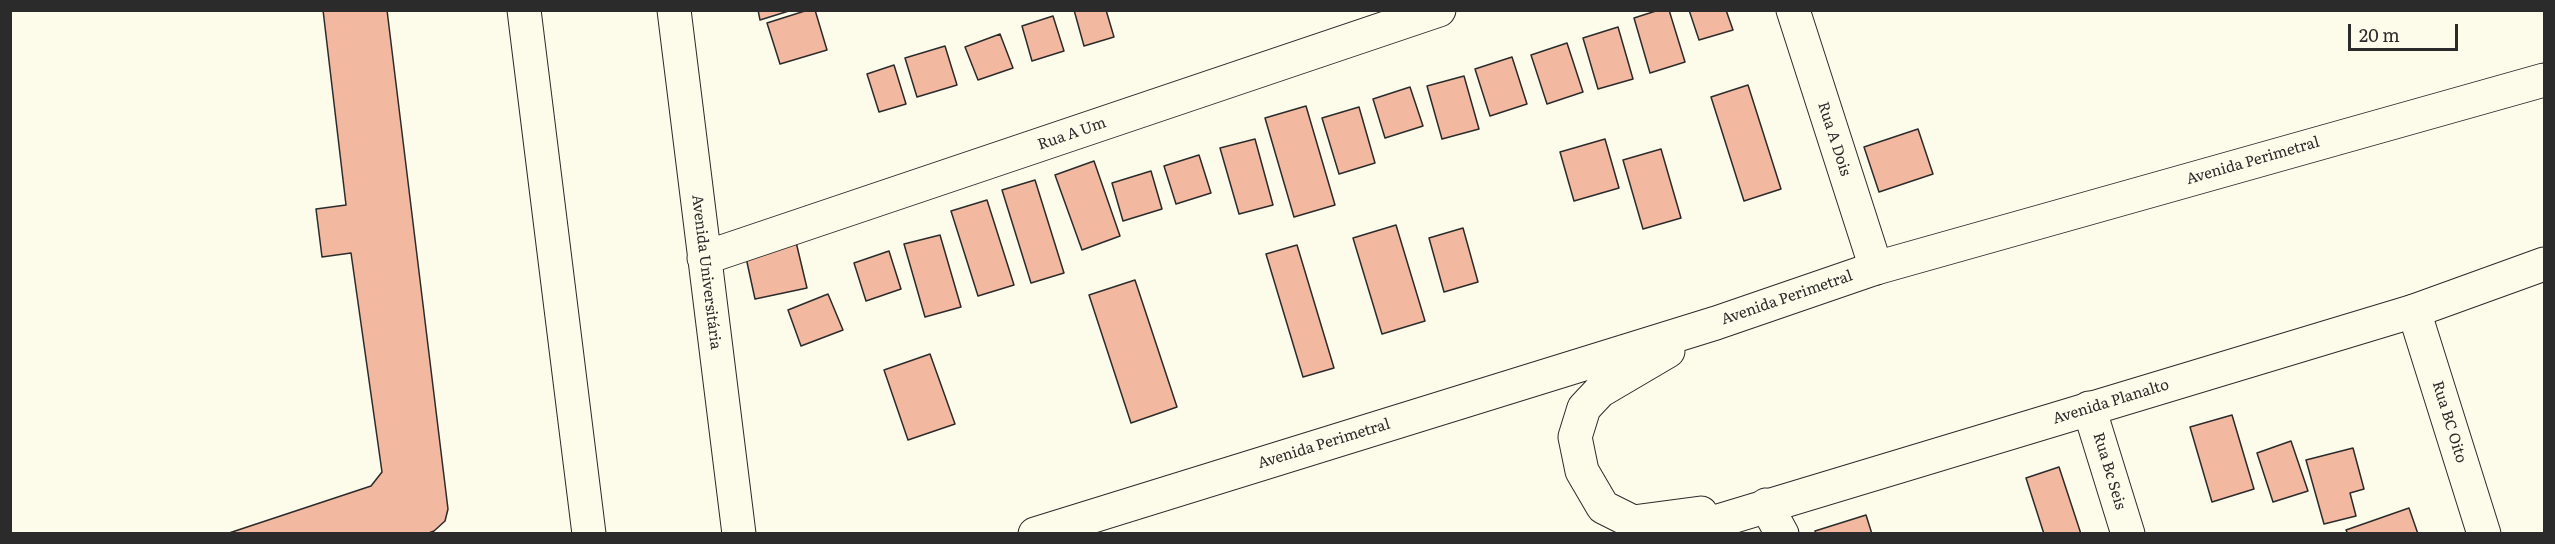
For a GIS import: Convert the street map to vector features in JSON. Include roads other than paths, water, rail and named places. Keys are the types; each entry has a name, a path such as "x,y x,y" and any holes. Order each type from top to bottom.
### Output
{"main road":[{"path":"525,10 590,534"},
{"name":"Avenida Universitária","path":"674,10 739,534"},
{"name":"Rua A Um","path":"704,258 1439,10"},
{"name":"Rua A Dois","path":"1793,10 1876,268"},
{"name":"Avenida Perimetral","path":"1035,534 1716,322 1876,268 2543,81"},
{"name":"Avenida Planalto","path":"1675,534 2414,311 2544,264"},
{"name":"Rua BC Oito","path":"2414,311 2484,534"},
{"path":"1716,322 1600,391 1584,408 1575,437 1582,471 1603,507 1633,522 1766,505 1782,534"},
{"name":"Rua Bc Seis","path":"2089,408 2128,534"}]}
